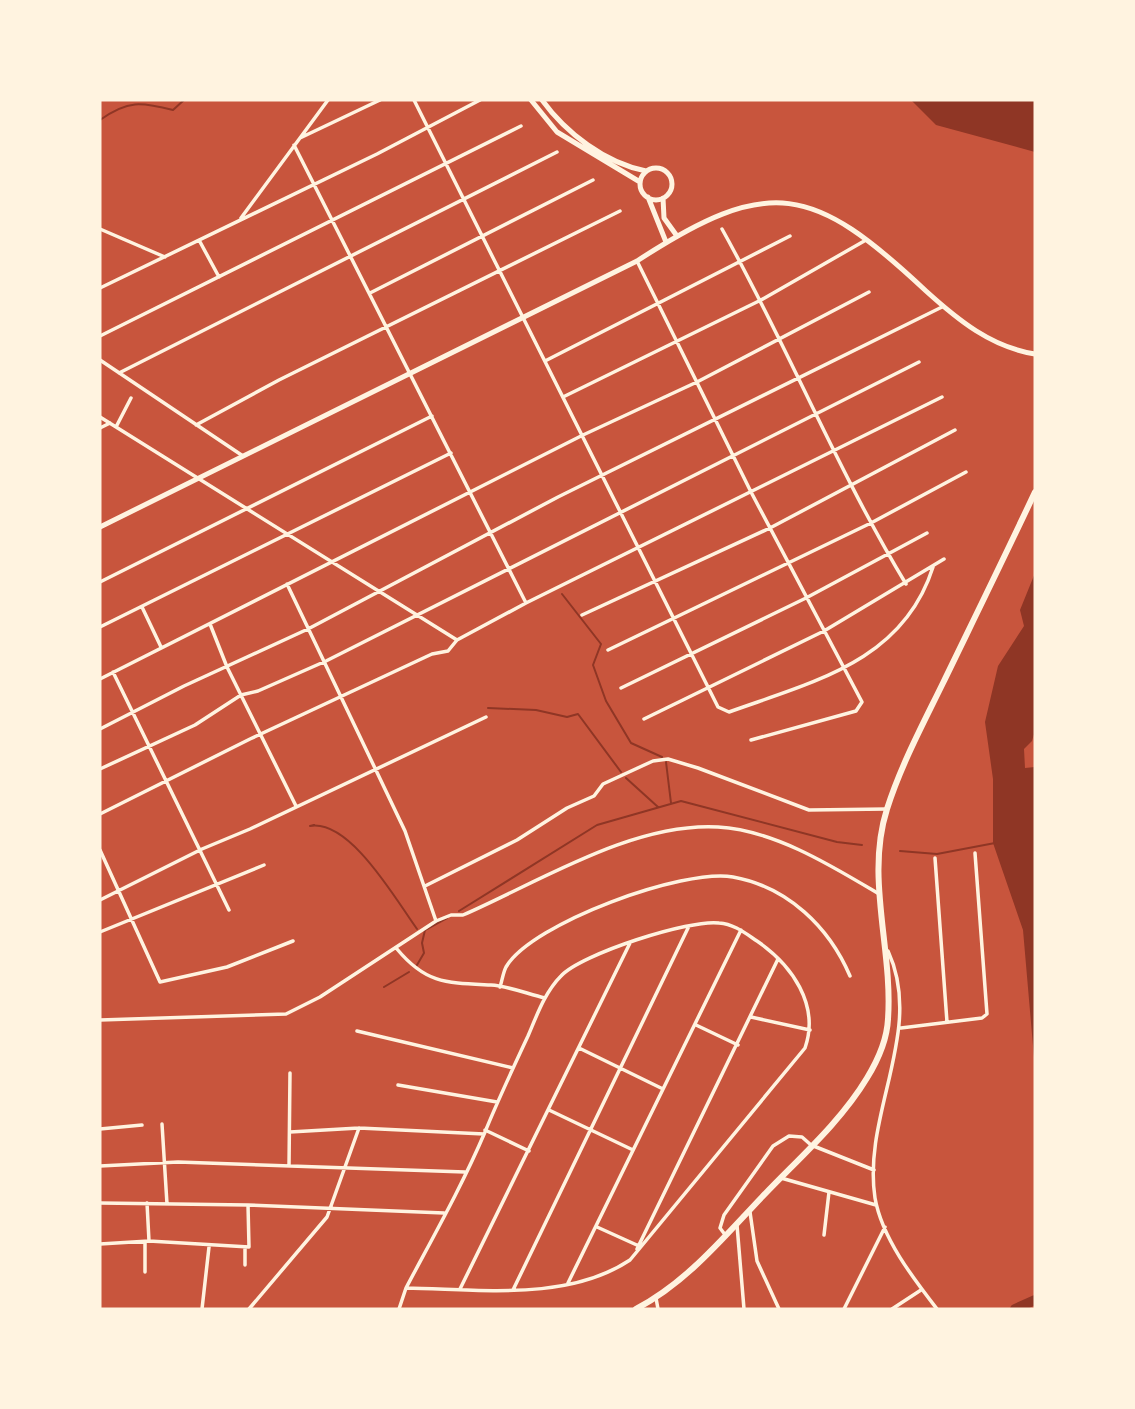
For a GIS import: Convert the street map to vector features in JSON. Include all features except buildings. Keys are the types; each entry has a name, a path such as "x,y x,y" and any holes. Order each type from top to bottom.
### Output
{"main road":[{"path":"531,100 557,132 640,183"},
{"path":"542,100 563,127 579,139 631,168 646,171 656,167 669,175 672,185 663,198 664,218 677,236"},
{"path":"646,171 640,183 641,191 648,198 666,242"},
{"path":"648,198 663,198"},
{"path":"100,527 637,261 677,236 747,205 785,201 807,206 867,240 943,306 985,336 1035,354"},
{"path":"636,1309 656,1298 693,1270 726,1236 856,1093 881,1052 888,1022 885,946 879,894 879,850 887,809 911,750 1035,492"}],"street":[{"path":"240,219 328,100"},
{"path":"298,139 380,100"},
{"path":"414,100 718,707 729,712 793,692 845,668 891,638 925,591 933,567"},
{"path":"100,288 427,129 480,100"},
{"path":"100,335 521,126"},
{"path":"294,145 511,568 526,603"},
{"path":"119,373 557,152"},
{"path":"369,293 593,180"},
{"path":"196,425 279,380 620,211"},
{"path":"100,229 165,257"},
{"path":"722,229 761,300 871,523 906,584"},
{"path":"545,361 658,306 790,236"},
{"path":"199,240 219,277"},
{"path":"563,397 761,300 867,240"},
{"path":"637,261 751,492 862,702 856,710 751,740"},
{"path":"100,679 583,435 781,340 869,292"},
{"path":"100,730 308,629 491,531 943,306"},
{"path":"100,360 243,456"},
{"path":"100,769 194,725 241,695 258,691 326,661 919,362"},
{"path":"100,814 342,696 432,654 448,651 457,640 526,603 942,397"},
{"path":"116,427 131,398"},
{"path":"100,582 432,416"},
{"path":"100,417 457,640"},
{"path":"100,428 110,424"},
{"path":"582,615 657,583 770,528 955,430"},
{"path":"100,627 451,453"},
{"path":"608,650 871,523 966,472"},
{"path":"621,688 806,598 927,534"},
{"path":"644,719 824,631 944,559"},
{"path":"287,584 377,768 425,886 436,921"},
{"path":"142,607 161,647"},
{"path":"210,623 227,667 296,806"},
{"path":"113,672 202,849 229,910"},
{"path":"100,900 202,849 486,717"},
{"path":"425,886 464,869 567,808 594,796 610,780 653,761 668,759 809,810 887,809"},
{"path":"100,1020 286,1014 320,997 436,921 474,910 603,851 649,836 701,827 721,827 804,852 834,865 879,894"},
{"path":"100,850 160,982 227,967 293,941"},
{"path":"901,1028 982,1018 988,1012 975,853"},
{"path":"934,858 947,1022"},
{"path":"100,932 134,921 264,865"},
{"path":"500,987 507,966 562,921 624,898 708,875 734,877 779,894 826,931 850,976"},
{"path":"399,1309 406,1289 485,1132 545,998 559,977 577,963 630,943 689,926 716,922 741,930 778,959 799,984 807,1007 810,1030 805,1048 630,1260 613,1271 568,1283 513,1290 406,1289"},
{"path":"513,1290 689,926"},
{"path":"568,1283 741,930"},
{"path":"460,1289 630,943"},
{"path":"885,946 900,982 901,1028 874,1170 877,1206 885,1227 922,1290 937,1309"},
{"path":"397,949 426,977 459,984 500,987 545,998"},
{"path":"630,1260 778,959"},
{"path":"751,1017 810,1030"},
{"path":"695,1025 738,1045"},
{"path":"357,1031 513,1068"},
{"path":"579,1048 663,1089"},
{"path":"289,1166 290,1073"},
{"path":"398,1085 497,1102"},
{"path":"549,1110 633,1150"},
{"path":"162,1124 167,1204"},
{"path":"100,1129 142,1125"},
{"path":"290,1132 359,1128 485,1132 529,1151"},
{"path":"249,1309 323,1223 359,1128"},
{"path":"726,1236 720,1228 724,1215 774,1146 796,1135 811,1145 874,1170"},
{"path":"100,1166 164,1162 465,1172"},
{"path":"781,1178 877,1206"},
{"path":"824,1236 829,1192"},
{"path":"100,1203 248,1205 445,1213"},
{"path":"145,1272 147,1203"},
{"path":"100,1244 147,1241 209,1247 251,1246 248,1205"},
{"path":"750,1210 753,1248 779,1309"},
{"path":"737,1223 744,1309"},
{"path":"597,1227 639,1246"},
{"path":"844,1309 885,1227"},
{"path":"202,1309 209,1247"},
{"path":"245,1247 245,1265"},
{"path":"892,1309 922,1290"},
{"path":"656,1298 658,1309"}],"shaded area":[{"path":"911,100 1035,100 1035,152 936,125"},
{"path":"1035,573 1035,731 1032,741 1024,749 1025,768 1035,767 1035,1069 1023,930 993,843 993,779 985,722 998,666 1024,626 1020,610"}],"waterway":[{"path":"100,120 119,109 135,104 173,110 184,100"},
{"path":"562,594 601,644 593,665 606,701 631,743 662,757"},
{"path":"488,708 536,710 567,717 578,714 621,772"},
{"path":"666,762 671,803"},
{"path":"626,778 658,807"},
{"path":"459,911 597,825 681,801 837,842 862,845"},
{"path":"314,825 310,826 325,827 341,835 356,848 371,864 417,929"},
{"path":"900,851 937,854 995,843"},
{"path":"417,965 424,953 422,943 425,930 447,918"},
{"path":"384,987 409,972"},
{"path":"1015,1309 1035,1300"}]}
